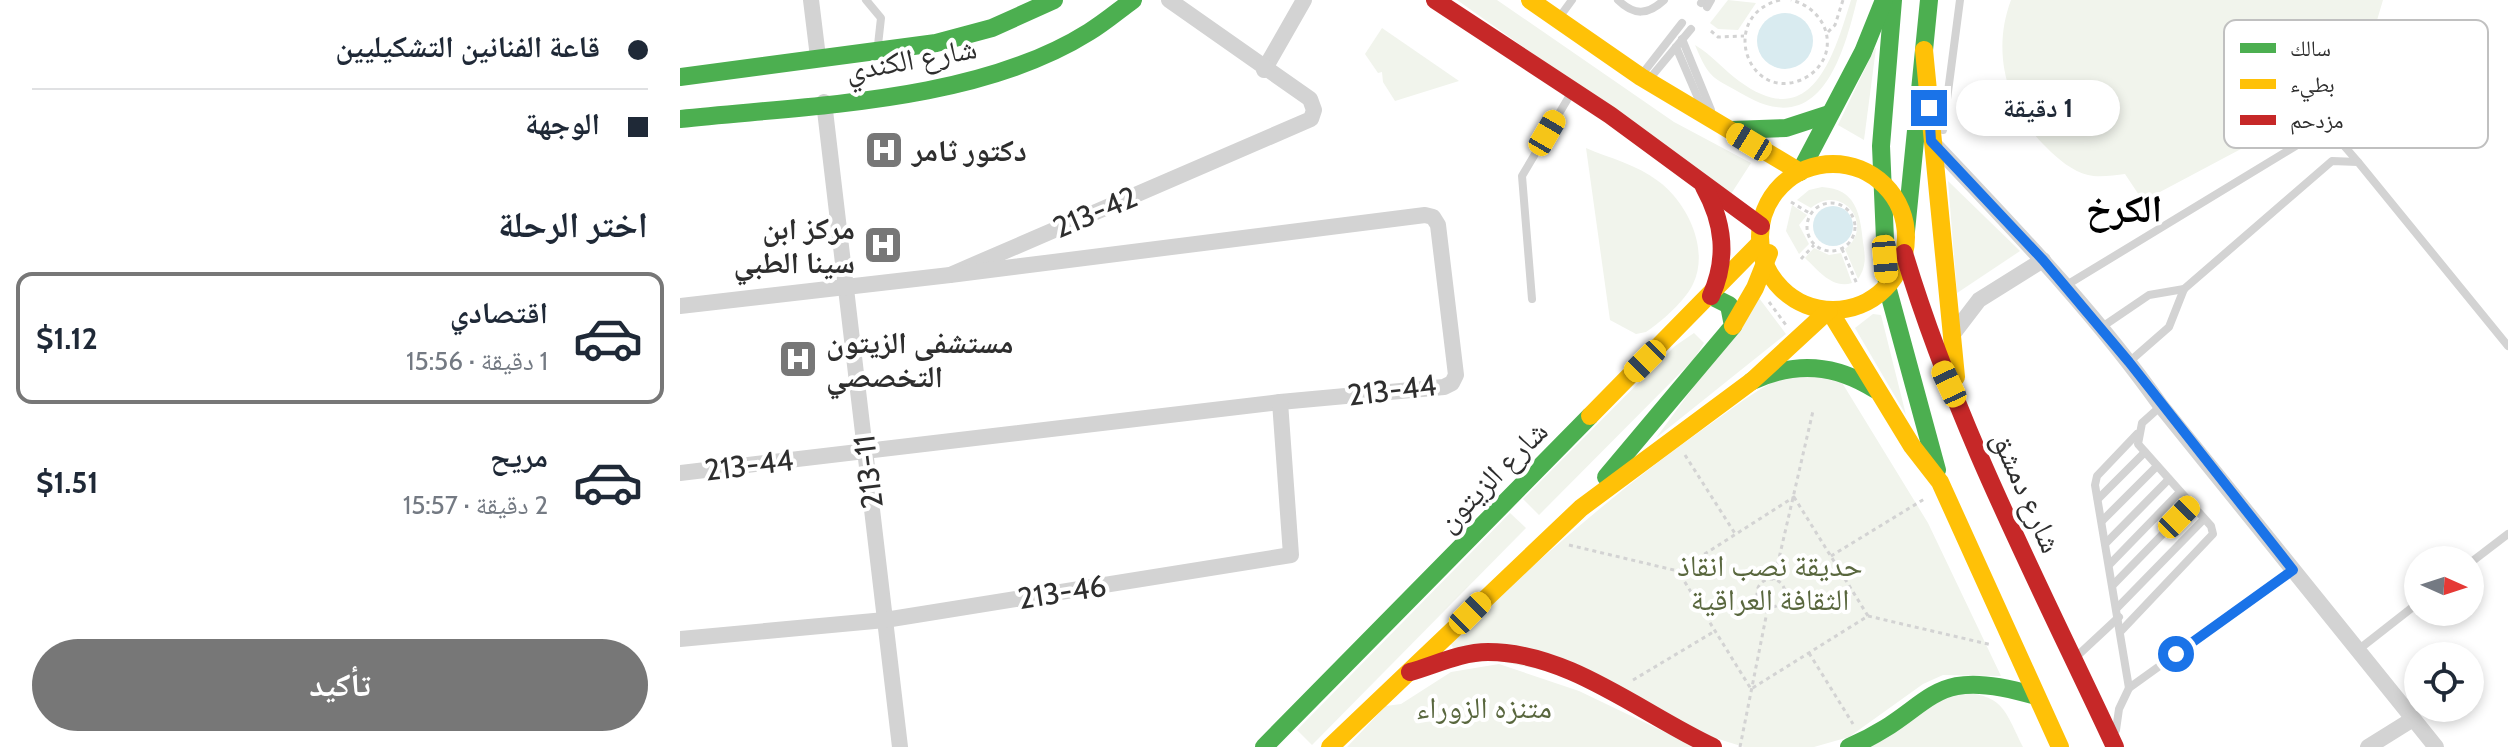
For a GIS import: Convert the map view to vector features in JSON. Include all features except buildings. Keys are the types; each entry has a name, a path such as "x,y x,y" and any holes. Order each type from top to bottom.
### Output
{"main road":[{"name":"شارع الكندي","path":"680,77 961,38 992,28 1054,0"},
{"name":"شارع الكندي","path":"680,119 949,85 997,73 1040,57 1084,35 1133,0"},
{"path":"1435,0 1572,90 1702,184 1761,235 1765,265 1776,283 1791,297 1809,306 1829,310 1863,304 1887,286 1904,253 1929,0"},
{"path":"1530,0 1644,79 1800,172 1824,165 1845,165 1864,171 1882,183 1902,213 1906,231"},
{"path":"1581,508 1716,351 1733,326 1765,265 1776,216 1784,196 1800,172 1863,52 1884,0"},
{"path":"1893,0 1881,146 1887,286 1941,485 2060,747"},
{"path":"1924,50 1960,409"},
{"path":"755,66 746,90 759,109"},
{"path":"708,73 721,93 713,115"},
{"path":"1716,122 1776,129 1829,114"},
{"path":"1770,155 1784,196"},
{"path":"1702,184 1712,200 1723,236 1720,274 1711,296 1723,299 1731,308 1733,326"},
{"name":"شارع الزيتون","path":"1264,747 1711,296 1761,235 1784,196"},
{"name":"شارع دمشق","path":"1904,253 1918,307 2015,538 2116,747"},
{"path":"1333,744 1581,508 1752,381 1829,310"},
{"path":"1829,310 1941,485"},
{"path":"1752,381 1783,368 1817,365 1849,374 1878,391"},
{"path":"1410,672 1474,653 1504,653 1547,664 1713,747"},
{"path":"1856,744 1927,695 1953,682 2006,686 2036,696"}],"street":[{"path":"811,0 818,57"},
{"name":"213-42","path":"680,306 950,275 1311,119 1314,110 1310,99 1264,70 1169,0"},
{"path":"1264,70 1304,0"},
{"name":"213-11","path":"824,102 900,747"},
{"path":"1936,146 2043,260 2098,329 2129,362 2404,708"},
{"name":"213-44","path":"680,473 1280,402 1444,387 1452,383 1456,375 1438,225 1433,217 1425,215 950,275"},
{"path":"1951,339 1956,327 1979,300 2043,260"},
{"name":"213-46","path":"680,639 885,620 1291,555 1280,402"},
{"path":"2368,747 2408,722"},
{"path":"2415,722 2436,747"}],"lane":[{"path":"866,0 879,14 881,24 881,39 869,52"},
{"path":"1557,19 1572,0"},
{"path":"1618,0 1628,9 1640,13 1652,11 1664,0"},
{"path":"1936,146 1960,0"},
{"path":"1644,79 1682,23"},
{"path":"1644,79 1691,29"},
{"path":"1679,43 1716,122"},
{"path":"1532,299 1522,176 1572,90"},
{"path":"2064,287 2292,148"},
{"path":"2346,148 2508,346"},
{"path":"2129,362 2169,327 2184,289 2332,161 2358,162"},
{"path":"2098,329 2149,295 2184,289"},
{"path":"2116,747 2118,715 2129,688 2098,499 2097,476 2137,434 2142,423 2161,406"},
{"path":"2121,631 2211,537 2213,529 2138,444 2137,434"},
{"path":"2098,499 2145,452"},
{"path":"2102,521 2157,466"},
{"path":"2106,543 2169,479"},
{"path":"2110,564 2180,492"},
{"path":"2113,585 2192,504"},
{"path":"2075,658 2204,519"},
{"path":"2484,552 2508,534"},
{"path":"2129,688 2293,570"},
{"path":"2358,650 2404,614"}],"path":[{"path":"1758,0 1762,7"},
{"path":"1780,0 1762,7 1747,25 1745,49 1757,72 1768,79 1794,83 1817,70 1827,46 1827,33 1815,12 1793,0"},
{"path":"1827,33 1835,25 1842,1"},
{"path":"1711,31 1718,37 1744,36"},
{"path":"1784,196 1811,214"},
{"path":"1829,203 1849,211 1854,232 1842,249 1824,251 1814,245 1807,233 1811,214 1829,203"},
{"path":"1801,259 1814,245"},
{"path":"1842,249 1857,284"},
{"path":"1761,292 1791,331"},
{"path":"1774,580 1813,411"},
{"path":"1675,438 1736,535"},
{"path":"1831,556 1941,485"},
{"path":"1546,540 1678,571 1794,497"},
{"path":"1794,497 1868,616"},
{"path":"1678,571 1751,689"},
{"path":"1774,580 1783,586 1784,597 1778,605 1768,607 1759,601 1757,590 1763,581 1774,580"},
{"path":"1740,747 1768,607"},
{"path":"1751,689 1868,616 2015,650"},
{"path":"1614,695 1715,631"},
{"path":"1809,653 1856,744"}],"green space":[{"path":"1457,0 1497,0 1674,122 1751,163 1731,194"},
{"path":"1728,0 1756,3 1738,30 1718,29 1710,23"},
{"path":"1851,0 1857,0 1835,66 1824,85 1810,99 1793,107 1771,106 1719,81 1709,72 1695,45 1739,81 1764,95 1785,99 1802,94 1816,81 1837,43"},
{"path":"2011,0 2383,0 2377,20 2224,20 2224,148 2243,148 2143,201 2125,174 2092,176 2076,171 2033,133 2006,79 2003,60 2005,20"},
{"path":"1382,28 1459,81 1395,101 1383,82 1382,72 1378,73 1365,54"},
{"path":"1876,48 1864,140 1838,125"},
{"path":"1586,148 1650,175 1669,190 1693,227 1699,256 1693,284 1685,297 1646,332 1636,334 1610,320"},
{"path":"1948,181 2020,251 1957,293"},
{"path":"1822,187 1842,192 1858,212 1865,256 1858,279 1845,249 1854,239 1857,229 1851,210 1833,200 1822,201 1811,208 1797,200 1809,190"},
{"path":"1792,205 1807,215 1799,225 1809,244 1799,254 1786,231"},
{"path":"1814,248 1829,255 1841,253 1852,283 1838,283 1821,273 1805,258"},
{"path":"1759,298 1786,334 1656,438"},
{"path":"1873,314 1881,315 1906,415 1855,328"},
{"path":"1694,333 1704,343 1694,359 1539,515 1523,499 1675,346"},
{"name":"حديقة نصب انقاذ الثقافة العراقية","path":"1798,372 1841,381 1928,523 2001,676 1943,675 1923,684 1849,737 1814,747 1744,747 1693,731 1611,685 1457,652 1449,642 1641,476 1752,395"},
{"path":"1510,513 1526,528 1312,745 1297,730"},
{"name":"متنزه الزوراء","path":"1499,664 1579,691 1696,747 1347,747 1386,706 1401,704 1451,672"},
{"path":"1951,691 1981,695 1998,704 2023,747 1869,747"}],"shaded area":[{"path":"1785,13 1805,21 1813,41 1805,61 1785,69 1765,61 1757,41 1765,21"},
{"path":"1833,206 1847,212 1853,226 1847,240 1833,246 1819,240 1813,226 1819,212"}],"traffic: fast":[{"path":"680,77 936,43 992,28 1054,0"},
{"path":"680,119 890,97 996,74 1044,56 1089,32 1133,0"},
{"path":"1800,172 1863,52 1884,0"},
{"path":"1893,0 1881,146 1887,286 1937,470"},
{"path":"1906,231 1929,0"},
{"path":"1732,130 1786,128 1829,114"},
{"path":"1606,477 1733,326 1729,305 1711,296"},
{"path":"1752,381 1784,370 1815,368 1846,375 1876,390"},
{"path":"1264,747 1590,416"},
{"path":"1849,747 1877,733 1933,695 1950,688 1971,685 1999,687 2036,696"}],"traffic: slow":[{"path":"1530,0 1641,77 1800,172"},
{"path":"1924,50 1956,377"},
{"path":"1833,164 1861,170 1884,186 1900,209 1906,237 1900,265 1884,288 1861,304 1833,310 1805,304 1782,288 1766,265 1760,237 1766,209 1782,186 1805,170 1833,164"},
{"path":"1590,416 1760,243"},
{"path":"1733,326 1755,288 1769,253"},
{"path":"1330,747 1581,508 1752,381 1829,310"},
{"path":"1829,310 1912,446 1940,482 2060,747"}],"traffic: jam":[{"path":"1435,0 1610,115 1761,226"},
{"path":"1704,187 1716,214 1722,254 1711,296"},
{"path":"1904,253 1948,380 2000,504 2115,747"},
{"path":"1410,672 1448,659 1488,652 1547,662 1604,687 1713,747"}],"place":[{"name":"دكتور ثامر","path":"884,150"},
{"name":"مركز ابن سينا الطبي","path":"883,245"},
{"name":"مستشفى الزيتون التخصصي","path":"798,359"}],"district":[{"name":"الكرخ","path":"2124,208"}],"route":[{"path":"1929,108 1931,141 2043,260 2098,329 2129,362 2293,570 2176,654"}]}
